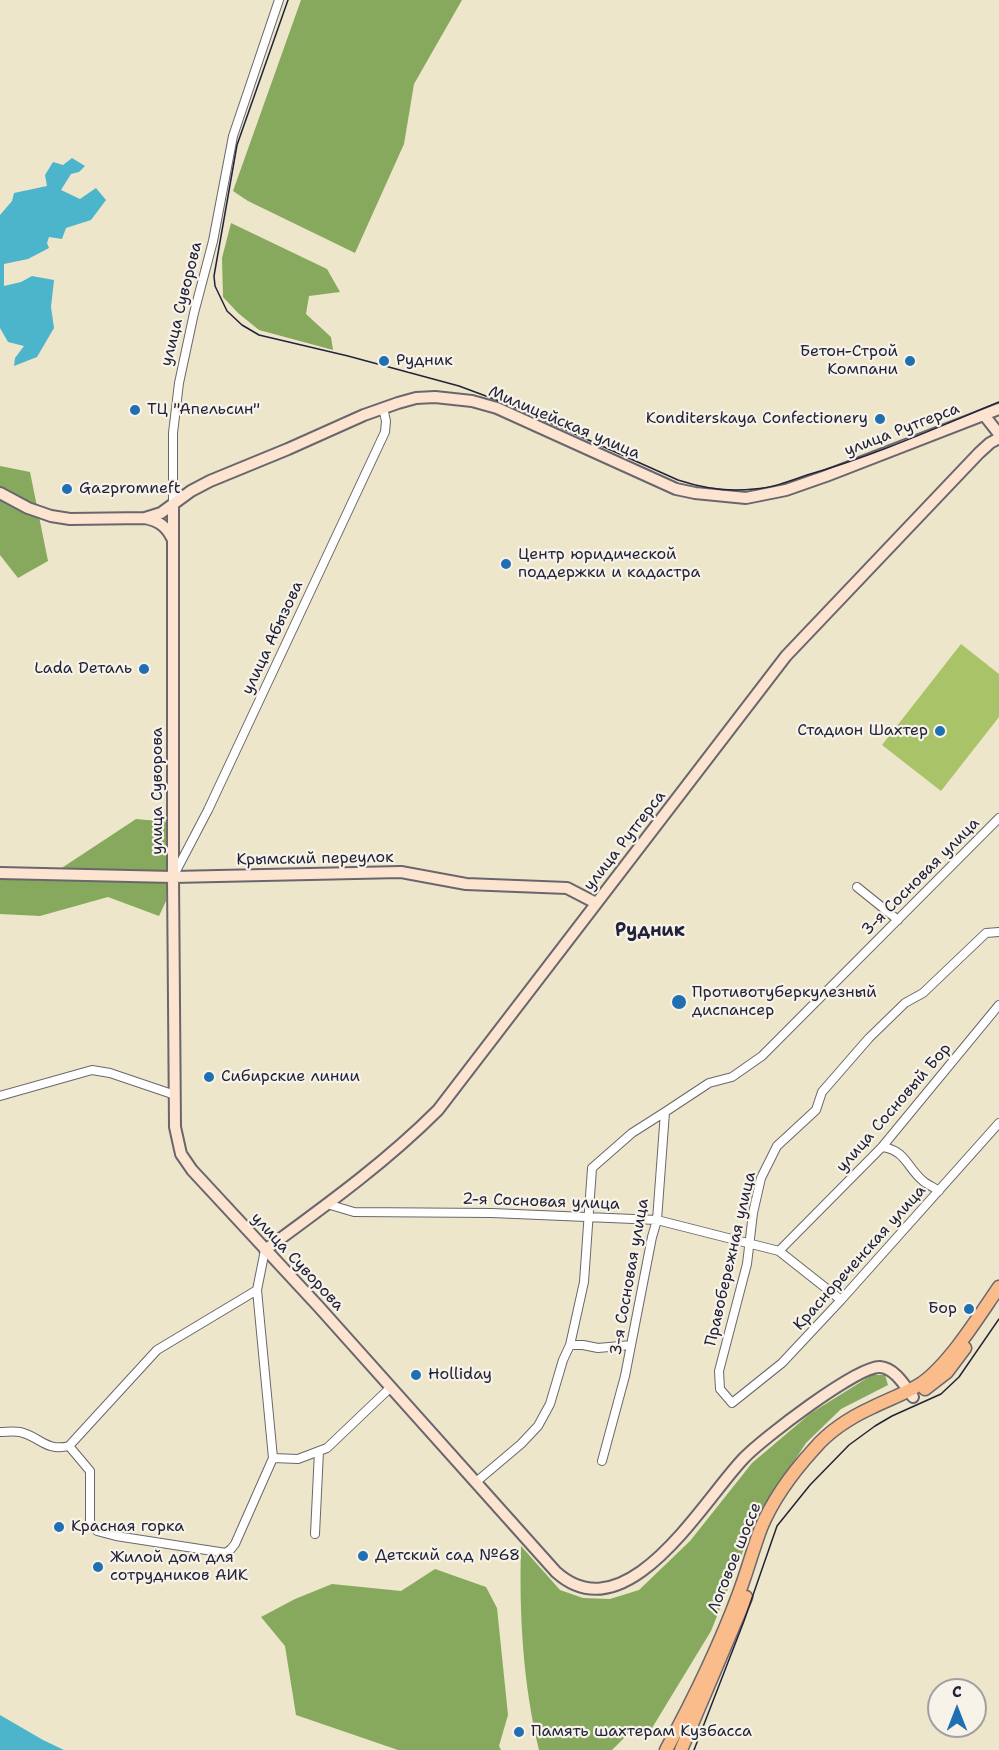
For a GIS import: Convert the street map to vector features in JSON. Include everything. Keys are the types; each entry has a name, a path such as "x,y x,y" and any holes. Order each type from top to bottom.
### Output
{"main road":[{"name":"Милицейская улица","path":"145,518 161,513 191,491 210,481 383,408 416,398 435,397 472,400 497,408 676,489 746,498"},
{"name":"улица Рутгерса","path":"746,498 786,490 816,480 999,409"},
{"path":"984,415 999,436"},
{"name":"улица Рутгерса","path":"265,1250 394,1152 438,1110 786,656 979,453 999,436"},
{"path":"0,493 28,508 51,516 70,519 145,518 162,524 173,541"},
{"name":"улица Суворова","path":"173,505 175,1095 176,1137 185,1162 565,1579 573,1584 595,1588 610,1587 635,1576 693,1522 744,1457 775,1431 832,1390 868,1369 883,1367 894,1374 911,1394"},
{"name":"Крымский переулок","path":"0,873 173,877 401,872 466,884 560,887 596,903"},
{"name":"Логовое шоссе","path":"666,1750 712,1657 739,1593 762,1526 788,1482 815,1448 834,1430 858,1414 911,1394 939,1368 999,1287"},
{"name":"Логовое шоссе","path":"681,1750 739,1616 779,1509 813,1461 840,1434 863,1419 939,1380 999,1301"}],"street":[{"name":"улица Суворова","path":"173,505 172,433 179,383 194,312 213,241 233,136 279,0"},
{"name":"улица Абызова","path":"173,877 208,810 385,432 386,421 383,408"},
{"name":"3-я Сосновая улица","path":"602,1461 625,1376 651,1237 657,1220 665,1112 709,1083 732,1077 762,1056 999,818"},
{"path":"857,886 898,920"},
{"name":"Правобережная улица","path":"732,1403 720,1389 719,1371 745,1273 761,1178 777,1146 816,1110 822,1092 869,1038 905,1003 923,993 986,933 999,932"},
{"name":"улица Сосновый Бор","path":"779,1251 882,1147 999,1005"},
{"path":"0,1095 92,1070 175,1095"},
{"path":"476,1482 521,1444 538,1426 550,1404 563,1360 570,1345 584,1282 592,1168 632,1133 665,1112"},
{"name":"Краснореченская улица","path":"732,1403 782,1363 999,1123"},
{"path":"882,1147 892,1148 908,1162 922,1181 939,1191"},
{"name":"2-я Сосновая улица","path":"327,1204 354,1212 492,1213 657,1220 779,1251 841,1300"},
{"path":"69,1446 90,1472 90,1522 97,1531 226,1553 235,1544 273,1458 257,1290 265,1250"},
{"path":"0,1432 20,1432 59,1449 69,1446 157,1350 257,1290"},
{"path":"570,1345 598,1348 631,1345"},
{"path":"273,1458 297,1458 327,1448 392,1388"},
{"path":"315,1534 319,1451"}],"green space":[{"path":"301,0 462,0 414,84 404,144 355,253 248,201 233,191"},
{"path":"231,223 327,269 340,292 309,296 306,314 331,337 333,350 259,330 223,297 222,258"},
{"path":"0,466 30,472 48,561 18,578 0,555"},
{"name":"Стадион Шахтер","path":"961,644 999,674 999,717 941,791 882,745"},
{"path":"136,819 170,822 166,901 159,916 108,897 40,916 0,914 0,874 42,881"},
{"path":"872,1375 885,1375 888,1385 841,1409 806,1443 755,1521 711,1631 652,1728 626,1736 612,1750 539,1750 529,1700 523,1649 521,1546 560,1590 583,1598 610,1599 639,1590 690,1541 752,1463 811,1413"},
{"path":"435,1569 486,1587 497,1608 508,1715 499,1746 501,1750 398,1750 296,1715 285,1646 261,1617 295,1599 332,1584 401,1591"}],"water":[{"path":"72,158 85,166 79,172 71,174 61,190 80,199 96,188 106,200 91,220 66,228 62,239 49,237 47,243 49,248 28,259 4,264 4,286 21,282 32,276 54,280 51,307 54,328 37,357 14,366 15,358 24,346 8,342 0,328 0,215 12,201 14,193 47,186 45,175 53,162 63,165"},
{"path":"0,1715 43,1740 64,1750 0,1750"}],"tram line":[{"path":"288,0 237,145 214,276 215,286 227,311 242,325 259,335 459,386 510,405 678,480 725,490 761,488 788,482 928,432 999,402"},
{"path":"694,1750 744,1621 777,1526 810,1485 849,1445 892,1416 941,1394 959,1377 999,1319"}],"place":[{"name":"Рудник","path":"384,361"},
{"name":"Бетон-Строй Компани","path":"910,361"},
{"name":"ТЦ \"Апельсин\"","path":"135,410"},
{"name":"Konditerskaya Confectionery","path":"880,419"},
{"name":"Gazpromneft","path":"67,489"},
{"name":"Центр юридической поддержки и кадастра","path":"506,564"},
{"name":"Lada Dеталь","path":"144,669"},
{"name":"Стадион Шахтер","path":"940,731"},
{"name":"Противотуберкулезный диспансер","path":"679,1002"},
{"name":"Сибирские линии","path":"209,1077"},
{"name":"Бор","path":"969,1309"},
{"name":"Holliday","path":"416,1375"},
{"name":"Красная горка","path":"59,1527"},
{"name":"Детский сад №68","path":"363,1556"},
{"name":"Жилой дом для сотрудников АИК","path":"98,1567"},
{"name":"Память шахтерам Кузбасса","path":"519,1732"}],"district":[{"name":"Рудник","path":"650,931"}]}
